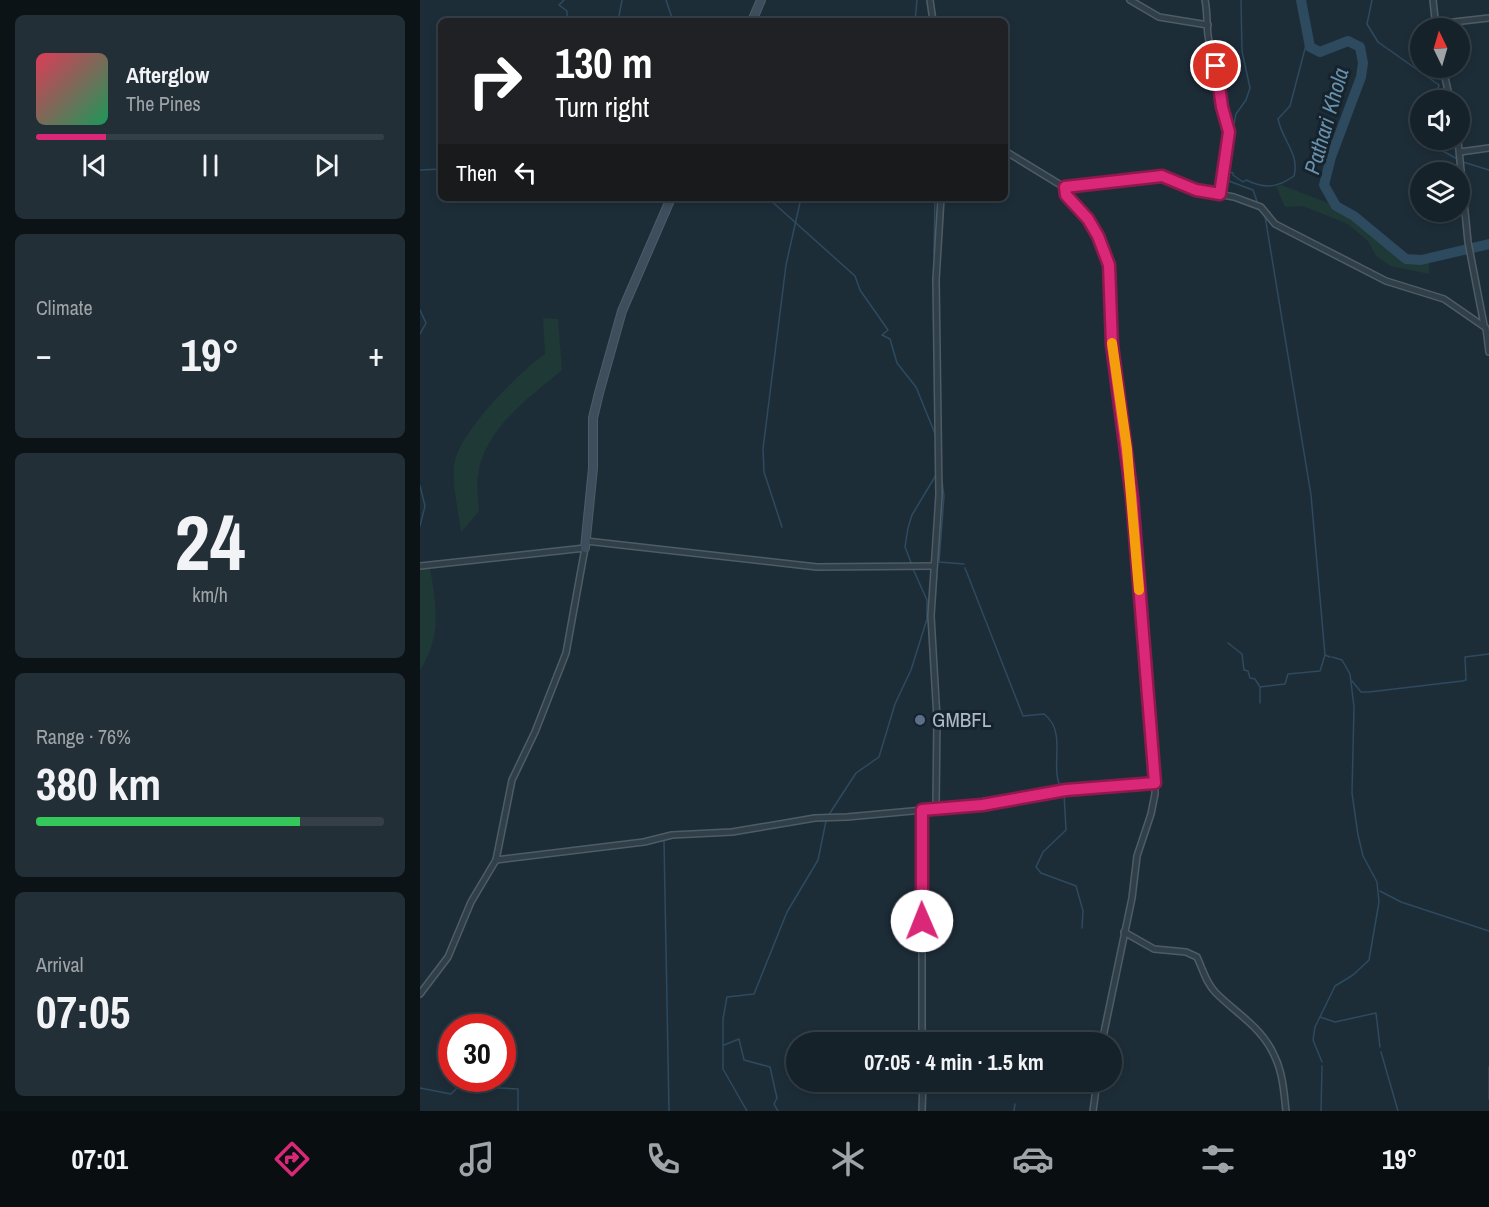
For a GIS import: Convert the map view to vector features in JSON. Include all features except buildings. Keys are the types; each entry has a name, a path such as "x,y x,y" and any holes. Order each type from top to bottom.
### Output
{"street":[{"path":"753,18 761,0"},
{"path":"930,0 933,18"},
{"path":"1130,0 1159,17 1208,25"},
{"path":"1205,0 1209,40 1220,80 1222,107 1229,132 1220,194"},
{"path":"1433,0 1435,18"},
{"path":"1470,21 1489,18"},
{"path":"1489,148 1460,152 1470,257 1482,319 1488,329 1489,352"},
{"path":"1008,153 1065,187 1162,176 1196,190 1220,194 1261,207 1275,224 1386,281 1444,299 1488,329"},
{"path":"1065,187 1066,195 1088,219 1098,236 1109,265 1112,345 1132,497 1155,783 1151,814 1137,856 1104,1032"},
{"path":"420,994 447,957 471,902 496,860 512,780 535,732 566,653 586,545 593,468 593,418 598,393 622,312 670,201"},
{"path":"934,809 936,804 937,719 931,616 939,495 936,280 941,201"},
{"path":"420,566 586,545 817,567 933,566"},
{"path":"496,860 644,842 672,835 732,832 815,818 982,805 1077,788 1155,783"},
{"path":"922,810 922,1032"},
{"path":"1124,932 1154,949 1186,952 1197,957 1203,974 1215,993 1247,1018 1275,1056 1286,1111"},
{"path":"922,1092 922,1111"},
{"path":"1094,1111 1096,1092"}],"green space":[{"path":"1281,185 1336,206 1354,216 1406,259 1429,258 1429,274 1391,266 1377,257 1368,241 1348,224 1303,206 1285,207 1276,186"},
{"path":"543,318 558,319 562,370 510,415 489,442 478,474 479,511 461,532 454,483 457,454 465,438 490,405 545,354"},
{"path":"429,563 434,591 435,631 427,657 420,670 420,566"}],"waterway":[{"path":"564,0 559,5 567,11 567,18"},
{"path":"619,18 622,0"},
{"path":"666,0 672,18"},
{"path":"915,18 917,0"},
{"path":"1230,143 1236,114 1246,100 1250,88 1242,51 1241,0"},
{"name":"Pathari Khola","path":"1301,0 1310,47 1320,52 1348,41 1360,47 1363,63 1361,77 1331,157 1324,185 1336,206 1354,216 1406,259 1421,260 1489,244"},
{"path":"1372,0 1367,24 1378,42 1439,85 1438,90"},
{"path":"1226,171 1233,173 1243,182 1246,180 1265,186 1282,183 1294,176 1295,161 1278,119 1290,106 1307,41"},
{"path":"1441,150 1459,160"},
{"path":"1470,164 1489,170"},
{"path":"420,170 438,169"},
{"path":"1226,180 1253,190 1258,204"},
{"path":"771,201 855,276 860,290 888,330 882,335 890,339 897,363 916,387 936,436 936,475 912,515 908,528 905,547 912,565"},
{"path":"782,527 764,472 763,449 786,265 800,201"},
{"path":"934,253 935,201"},
{"path":"1265,216 1311,495 1325,655 1330,657"},
{"path":"420,310 426,323 420,334"},
{"path":"941,474 944,496 939,562 964,564"},
{"path":"420,486 425,506 420,526"},
{"path":"965,568 1023,716 1044,714 1051,721 1055,730 1057,770 1061,788"},
{"path":"828,816 856,773 879,757 895,704 911,670 927,619 927,600 913,569"},
{"path":"1228,643 1242,654 1244,670 1248,671 1250,678 1255,679 1260,687 1285,684 1288,674 1320,671 1325,655"},
{"path":"1352,681 1361,692 1462,681 1466,680 1465,657 1489,654"},
{"path":"1322,1062 1313,1040 1315,1027 1335,986 1353,975 1369,960 1379,902 1377,882 1363,856 1352,793 1354,707 1350,674 1342,660 1332,657"},
{"path":"1260,687 1260,703"},
{"path":"1064,793 1066,830 1043,852 1036,867 1041,873 1076,886 1083,911 1082,928"},
{"path":"747,1111 723,1069 723,1019 727,997 754,994 787,912 818,860 826,821"},
{"path":"664,841 669,1111"},
{"path":"1380,891 1401,902 1489,931"},
{"path":"1320,1017 1335,1022 1376,1013 1380,1047"},
{"path":"724,1045 739,1039 744,1060 770,1067 777,1098 774,1104 778,1111"},
{"path":"1381,1052 1398,1111"},
{"path":"1321,1111 1322,1066"},
{"path":"1489,1067 1489,1099"},
{"path":"420,1088 451,1094 459,1086 518,1089 518,1111"},
{"path":"1014,1111 1015,1104"}],"slow traffic":[{"path":"1112,343 1127,449 1139,590"}],"place":[{"name":"GMBFL","path":"920,720"}],"route":[{"path":"922,921 922,810 982,805 1100,786 1155,783 1132,497 1112,345 1109,265 1098,236 1088,219 1066,195 1065,187 1162,176 1196,190 1220,194 1224,183 1229,132 1222,107 1220,80 1216,66"}]}
